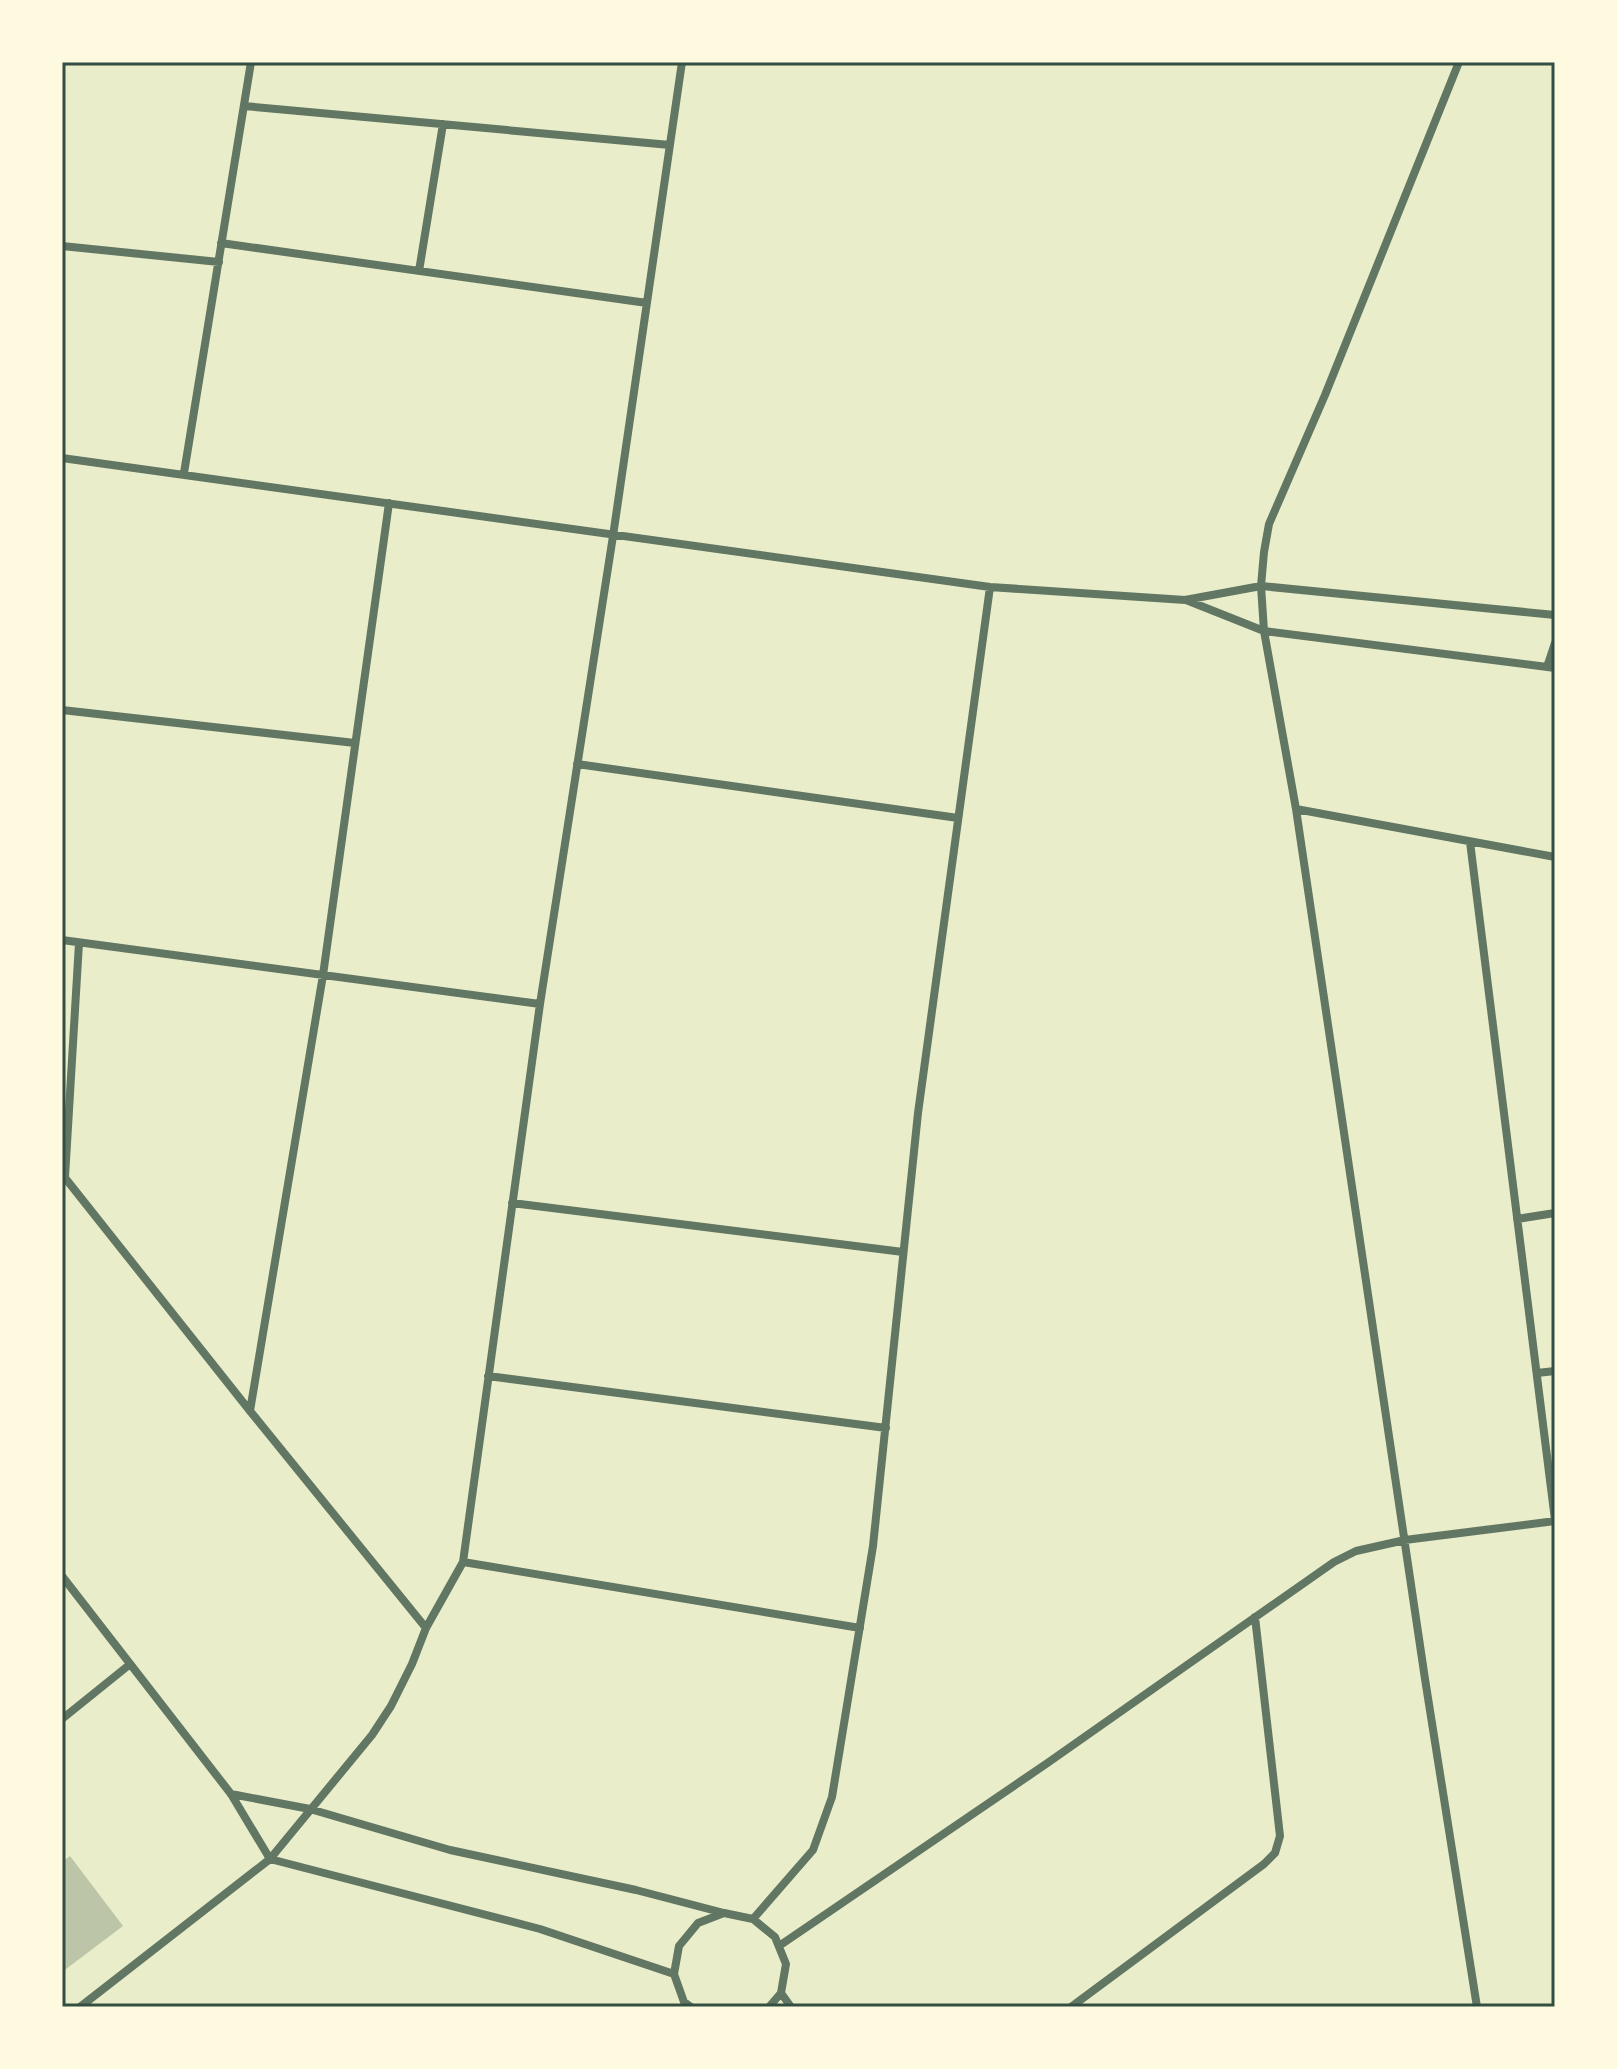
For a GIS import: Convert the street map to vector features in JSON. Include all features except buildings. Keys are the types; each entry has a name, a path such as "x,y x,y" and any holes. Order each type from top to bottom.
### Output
{"street":[{"path":"184,473 251,62"},
{"path":"80,2007 270,1859 372,1735 391,1706 426,1628 463,1562 540,1004 613,536 682,62"},
{"path":"1459,62 1325,395 1269,524 1261,586 1264,631 1296,809 1425,1679 1477,2007"},
{"path":"244,106 670,145"},
{"path":"419,271 443,124"},
{"path":"221,243 647,303"},
{"path":"62,246 219,262"},
{"path":"62,458 990,587 1185,600 1261,586 1555,615"},
{"path":"250,1411 323,975 389,503"},
{"path":"753,1919 813,1850 832,1797 873,1546 918,1113 990,587"},
{"path":"1185,600 1264,631 1551,667 1555,643"},
{"path":"62,710 355,743"},
{"path":"577,764 958,818"},
{"path":"1296,809 1555,857"},
{"path":"779,1946 1334,1562 1356,1551 1405,1540 1555,1521 1470,842"},
{"path":"62,940 540,1004"},
{"path":"79,943 63,1178 426,1628"},
{"path":"512,1203 903,1252"},
{"path":"1517,1219 1555,1213"},
{"path":"1537,1373 1555,1371"},
{"path":"488,1376 886,1428"},
{"path":"463,1562 860,1628"},
{"path":"62,1576 231,1794 270,1859 540,1929 674,1974"},
{"path":"1071,2007 1275,1853 1280,1836 1255,1617"},
{"path":"62,1719 129,1665"},
{"path":"231,1794 310,1809 450,1850 753,1919 775,1937 786,1964 781,1993 769,2007"},
{"path":"691,2007 684,2002 674,1974 679,1946 698,1923 724,1913"},
{"path":"781,1993 791,2007"}]}
